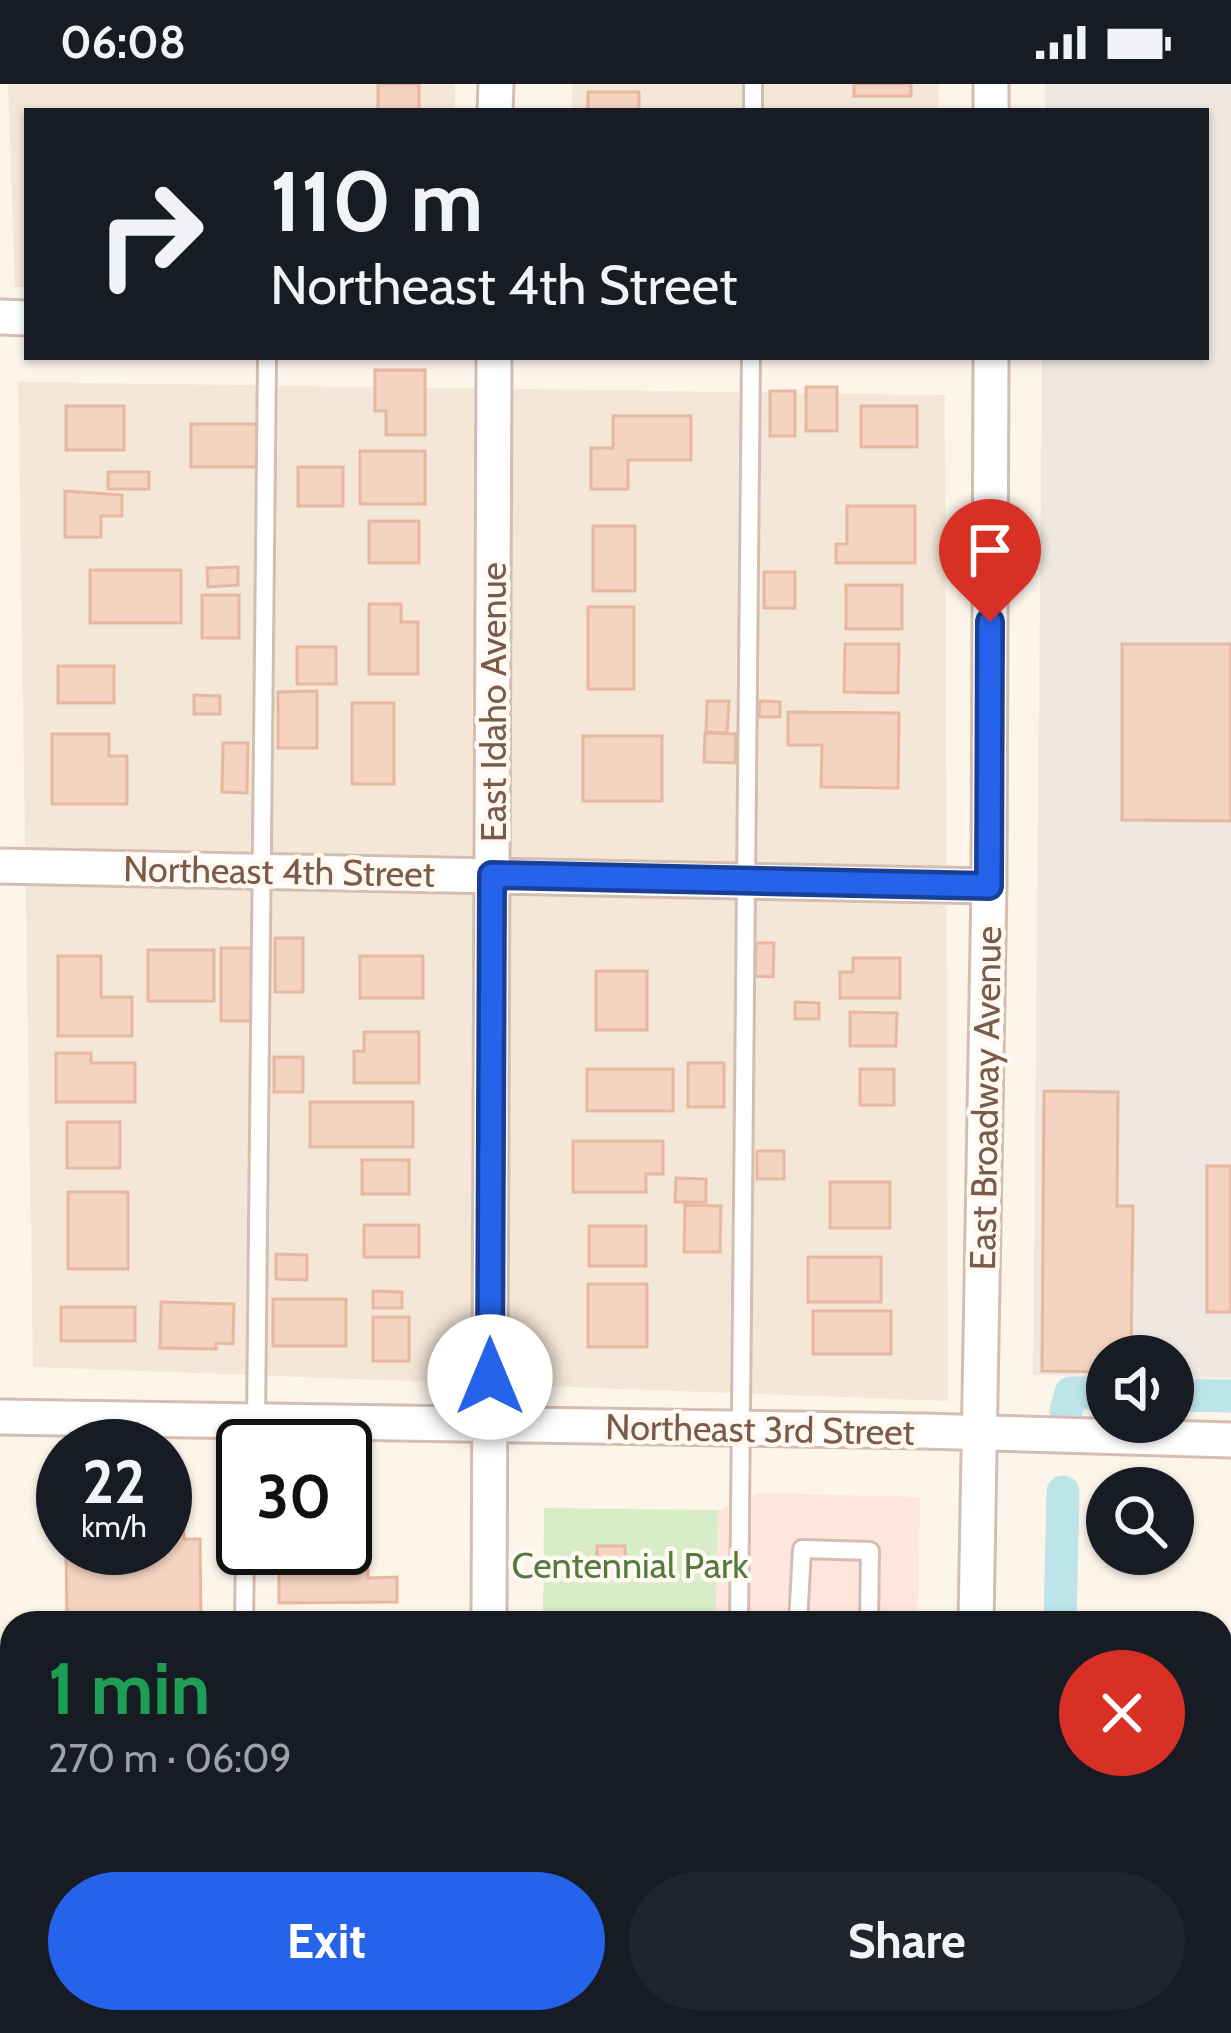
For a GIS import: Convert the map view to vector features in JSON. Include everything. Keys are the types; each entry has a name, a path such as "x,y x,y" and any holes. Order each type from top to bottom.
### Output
{"street":[{"name":"East Idaho Avenue","path":"489,1611 494,360"},
{"name":"East Broadway Avenue","path":"976,1611 989,886 991,360"},
{"name":"Northeast 4th Street","path":"0,866 989,886"},
{"name":"Northeast 3rd Street","path":"0,1417 216,1431"},
{"name":"Northeast 3rd Street","path":"372,1429 489,1424 1231,1440"}],"lane":[{"path":"254,1419 267,360"},
{"path":"739,1611 751,360"},
{"path":"799,1611 802,1549 870,1551 869,1611"},
{"path":"244,1611 245,1575"}],"shaded area":[{"path":"8,84 455,84 455,108 24,108 24,287 15,287"},
{"path":"572,84 939,84 938,108 572,108"},
{"path":"1045,84 1231,84 1231,1378 1194,1377 1194,1335 1086,1335 1086,1376 1033,1375 1042,360 1209,360 1209,108 1045,108"},
{"path":"18,382 945,395 948,1401 33,1367"},
{"path":"760,1493 920,1497 918,1611 716,1611 718,1510"}],"green space":[{"name":"Centennial Park","path":"544,1508 718,1510 716,1611 543,1611"}],"building":[{"path":"378,84 419,84 419,108 378,108"},
{"path":"854,84 911,84 911,96 854,96"},
{"path":"588,92 639,92 639,108 588,108"},
{"path":"375,370 425,370 425,435 386,435 386,411 375,411"},
{"path":"806,387 837,387 837,431 806,431"},
{"path":"770,391 795,391 795,436 770,436"},
{"path":"66,406 124,406 124,450 66,450"},
{"path":"861,406 917,406 917,447 861,447"},
{"path":"613,416 691,416 691,460 628,460 628,489 591,489 591,448 613,448"},
{"path":"191,424 257,424 257,467 191,467"},
{"path":"360,451 425,451 425,504 360,504"},
{"path":"298,467 343,467 343,506 298,506"},
{"path":"108,472 149,472 149,489 108,489"},
{"path":"65,491 122,495 122,516 101,516 101,537 65,537"},
{"path":"847,506 915,506 915,563 836,563 836,544 847,544"},
{"path":"369,521 419,521 419,563 369,563"},
{"path":"593,526 635,526 635,591 593,591"},
{"path":"238,567 238,585 208,587 207,568"},
{"path":"90,570 181,570 181,623 90,623"},
{"path":"764,572 795,572 795,608 764,608"},
{"path":"846,585 902,585 902,629 846,629"},
{"path":"202,595 239,595 239,638 202,638"},
{"path":"369,604 401,604 401,622 418,622 418,674 369,674"},
{"path":"588,607 634,607 634,689 588,689"},
{"path":"845,644 899,644 898,693 844,692"},
{"path":"1122,644 1231,644 1231,821 1122,820"},
{"path":"297,647 336,647 336,684 297,684"},
{"path":"58,666 114,666 114,703 58,703"},
{"path":"317,691 317,748 278,748 278,692"},
{"path":"194,695 220,696 220,714 194,714"},
{"path":"707,701 729,701 727,733 706,732"},
{"path":"760,701 780,702 780,717 759,717"},
{"path":"352,703 394,703 394,784 352,784"},
{"path":"788,712 899,713 898,788 821,787 822,745 788,745"},
{"path":"705,733 736,734 735,763 704,762"},
{"path":"52,734 109,734 109,756 127,756 127,804 52,804"},
{"path":"583,736 662,736 662,801 583,801"},
{"path":"223,743 248,743 247,793 222,792"},
{"path":"275,938 303,938 303,992 275,992"},
{"path":"756,943 774,943 773,977 755,976"},
{"path":"221,948 251,948 251,1021 221,1021"},
{"path":"148,950 214,950 214,1001 148,1001"},
{"path":"58,956 101,956 101,997 132,997 132,1036 58,1036"},
{"path":"360,956 423,956 423,998 360,998"},
{"path":"853,958 900,958 900,998 840,998 840,972 853,972"},
{"path":"596,971 647,971 647,1030 596,1030"},
{"path":"795,1002 819,1003 819,1019 795,1019"},
{"path":"850,1012 897,1013 896,1046 850,1046"},
{"path":"364,1032 419,1032 419,1083 354,1083 354,1051 364,1051"},
{"path":"56,1053 91,1053 91,1063 135,1063 135,1102 56,1102"},
{"path":"274,1057 303,1057 303,1092 274,1092"},
{"path":"688,1063 724,1063 724,1107 688,1107"},
{"path":"587,1069 673,1069 673,1111 587,1111"},
{"path":"860,1069 894,1069 894,1105 860,1105"},
{"path":"1044,1091 1118,1092 1117,1206 1133,1206 1131,1335 1086,1335 1086,1372 1042,1371"},
{"path":"310,1102 413,1102 413,1147 310,1147"},
{"path":"67,1122 120,1122 120,1168 67,1168"},
{"path":"573,1141 663,1141 663,1174 646,1174 646,1192 573,1192"},
{"path":"757,1151 784,1151 784,1179 757,1179"},
{"path":"362,1160 409,1160 409,1194 362,1194"},
{"path":"1207,1166 1231,1166 1231,1312 1207,1312"},
{"path":"676,1178 706,1179 706,1202 675,1202"},
{"path":"830,1182 890,1182 890,1228 830,1228"},
{"path":"68,1192 128,1192 128,1269 68,1269"},
{"path":"685,1205 721,1206 720,1252 684,1252"},
{"path":"364,1225 419,1225 419,1257 364,1257"},
{"path":"589,1226 646,1226 646,1266 589,1266"},
{"path":"276,1254 307,1255 307,1280 276,1279"},
{"path":"808,1257 881,1257 881,1302 808,1302"},
{"path":"588,1284 647,1284 647,1347 588,1347"},
{"path":"373,1291 402,1292 402,1308 373,1308"},
{"path":"273,1299 346,1299 346,1346 273,1346"},
{"path":"161,1302 234,1304 233,1344 216,1343 216,1349 160,1348"},
{"path":"61,1307 135,1307 135,1341 61,1341"},
{"path":"813,1311 891,1311 891,1354 813,1354"},
{"path":"373,1317 409,1317 409,1361 373,1361"},
{"path":"192,1539 200,1539 201,1611 67,1611 66,1575 192,1575"},
{"path":"597,1546 625,1546 625,1574 597,1574"},
{"path":"279,1575 397,1577 397,1602 279,1603"}],"waterway":[{"path":"1066,1411 1071,1393 1086,1393"},
{"path":"1194,1395 1231,1396"},
{"path":"1060,1611 1063,1492"}],"route":[{"path":"490,1377 492,875 989,886 990,622"}]}
